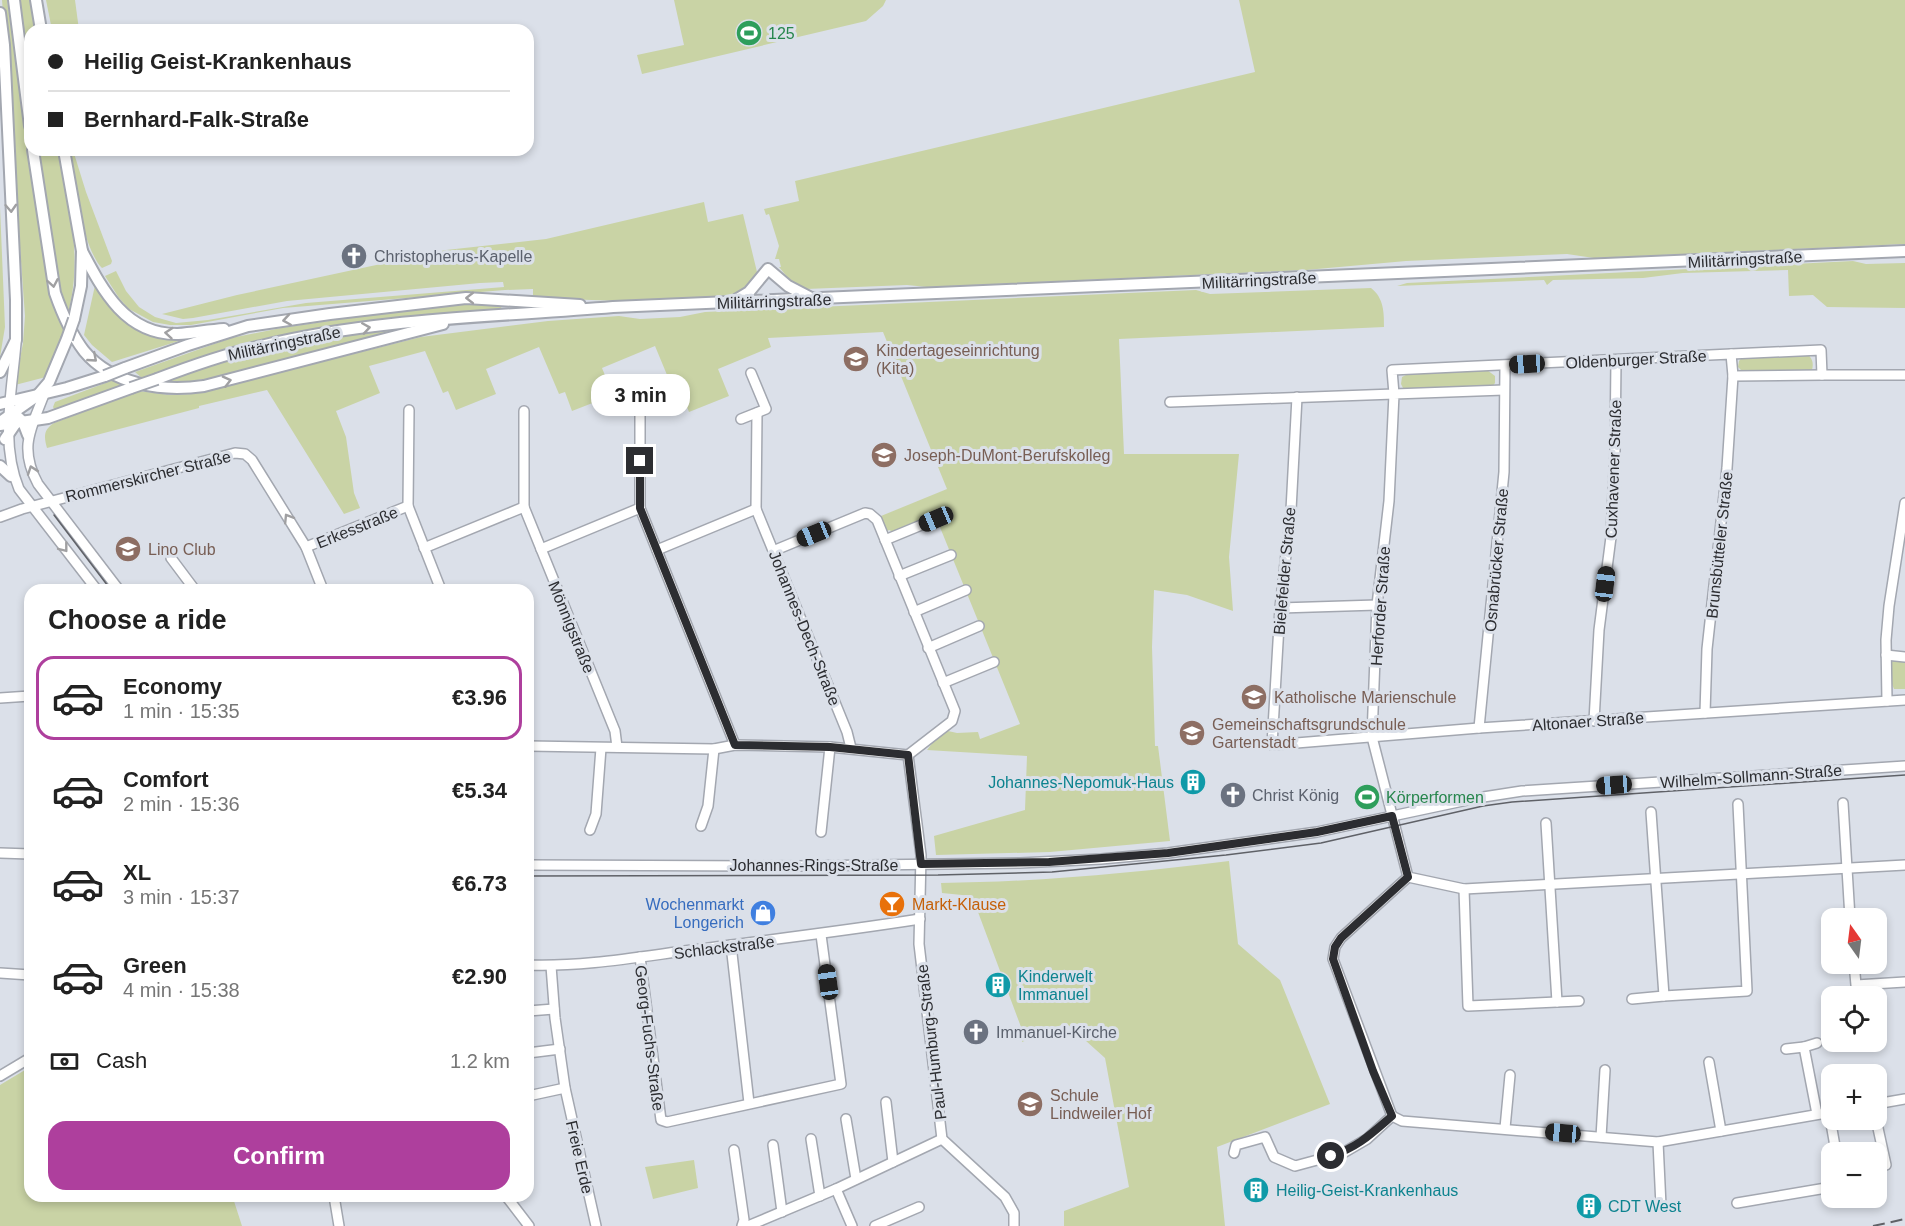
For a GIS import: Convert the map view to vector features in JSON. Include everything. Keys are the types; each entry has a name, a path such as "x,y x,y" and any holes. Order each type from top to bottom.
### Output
{"main road":[{"path":"14,0 24,79"},
{"path":"36,0 40,24"},
{"path":"0,14 4,45 16,300 16,340 0,372"},
{"path":"34,156 55,293 61,310 74,337 86,352 108,371 129,380 169,389 204,386 460,319"},
{"path":"8,415 41,397 75,319 81,286 82,251 65,156"},
{"path":"82,251 116,307 143,327 178,334 248,326"},
{"name":"Militärringstraße","path":"8,415 35,419 48,418 216,357 287,340 392,323 613,307 1905,251"},
{"path":"732,302 758,284 768,270 788,286 813,299"},
{"name":"Militärringstraße","path":"8,415 56,391 248,326 428,301 466,298 613,307"},
{"path":"512,300 513,316"},
{"path":"8,415 28,435"},
{"path":"5,440 8,415"},
{"path":"0,466 11,476"}],"street":[{"path":"8,415 16,340"},
{"name":"Oldenburger Straße","path":"1394,394 1392,370 1821,350 1822,375"},
{"name":"Oldenburger Straße","path":"1731,354 1733,376"},
{"name":"Cuxhavener Straße","path":"1594,721 1599,630 1611,537 1616,360"},
{"path":"1170,402 1504,390 1505,366"},
{"name":"Johannes-Dech-Straße","path":"751,373 766,409 757,413 756,509 847,732 851,748"},
{"path":"1733,376 1905,375"},
{"name":"Brunsbütteler Straße","path":"1705,713 1707,649 1727,468 1733,376"},
{"name":"Osnabrücker Straße","path":"1479,728 1504,472 1504,390"},
{"name":"Herforder Straße","path":"1394,394 1389,501 1377,605 1372,737 1408,877"},
{"path":"41,397 28,435 28,456 32,473 114,584"},
{"name":"Bielefelder Straße","path":"1272,745 1280,608 1290,510 1297,397"},
{"name":"Erkesstraße","path":"409,410 408,506 439,584"},
{"name":"Mönnigstraße","path":"524,411 524,507 615,731 617,747"},
{"path":"640,413 640,508 735,745"},
{"path":"741,419 757,413"},
{"path":"5,440 6,458 11,476 92,584"},
{"name":"Rommerskircher Straße","path":"1,518 32,506 235,453 245,454 252,460 306,547"},
{"path":"1887,700 1888,606 1905,504"},
{"name":"Erkesstraße","path":"306,547 408,506"},
{"path":"424,548 524,507"},
{"path":"541,549 640,508"},
{"path":"657,550 756,509"},
{"path":"534,746 714,749 735,745 830,747 908,755 954,717 955,711 877,520 865,513 773,551"},
{"path":"885,540 936,519"},
{"path":"306,547 321,584"},
{"path":"899,576 951,555"},
{"path":"171,558 190,584"},
{"path":"914,612 966,590"},
{"path":"1280,608 1377,605"},
{"path":"928,648 979,626"},
{"path":"1886,655 1905,657"},
{"path":"943,684 994,662"},
{"path":"0,698 24,696"},
{"name":"Altonaer Straße","path":"1272,745 1479,728 1905,700"},
{"path":"821,832 830,747"},
{"path":"590,830 596,814 602,748"},
{"path":"701,826 708,806 714,749"},
{"name":"Paul-Humburg-Straße","path":"908,755 921,864 922,969 942,1139 1005,1197 1014,1213 1014,1226"},
{"name":"Wilhelm-Sollmann-Straße","path":"1243,843 1317,832 1522,791 1905,766"},
{"path":"1843,803 1850,908"},
{"path":"1632,999 1747,991 1738,804"},
{"path":"1651,812 1664,996"},
{"path":"1546,823 1557,1002"},
{"name":"Johannes-Rings-Straße","path":"534,865 921,864 1101,859 1243,843"},
{"path":"0,854 24,854"},
{"path":"1821,1113 1658,1142 1402,1121 1392,1116 1383,1097 1333,959 1335,947 1341,938 1408,877 1464,889 1905,865"},
{"path":"1464,889 1468,1006 1579,1001"},
{"name":"Schlackstraße","path":"534,965 552,966 640,957 821,935 920,919"},
{"path":"731,945 749,1103 841,1084 821,935"},
{"name":"Georg-Fuchs-Straße","path":"640,957 661,1120 667,1122 749,1103"},
{"name":"Freie Erde","path":"552,966 554,1009 565,1088 596,1226"},
{"path":"0,973 24,975"},
{"path":"1855,974 1856,985 1905,982"},
{"path":"534,1011 554,1009"},
{"path":"1786,1049 1804,1047 1817,1042"},
{"path":"1804,1047 1817,1114"},
{"path":"534,1052 560,1049"},
{"path":"0,1076 24,1062"},
{"path":"1709,1062 1721,1131"},
{"path":"1601,1137 1605,1070"},
{"path":"1505,1128 1510,1075"},
{"path":"534,1095 565,1088"},
{"path":"1887,1102 1905,1099"},
{"path":"886,1102 893,1162"},
{"path":"1234,1153 1236,1145 1265,1137 1274,1157 1295,1166 1305,1164 1353,1148 1367,1139 1392,1116"},
{"path":"846,1119 856,1179"},
{"path":"811,1138 820,1196"},
{"path":"748,1226 836,1189 942,1139"},
{"path":"1658,1142 1661,1206"},
{"path":"772,1145 782,1212"},
{"path":"735,1150 744,1220 742,1226"},
{"path":"836,1189 852,1226"},
{"path":"1737,1203 1821,1189"},
{"path":"335,1202 339,1226"},
{"path":"511,1202 529,1226"},
{"path":"875,1226 919,1207"}],"green space":[{"path":"2,0 7,0 24,115 24,156 30,156 50,292 65,335 46,377 15,385 23,343 25,316"},
{"path":"17,0 31,0 35,24 24,24 24,50"},
{"path":"46,0 75,0 78,24 51,24"},
{"name":"125","path":"674,0 886,0 883,6 866,21 642,74 637,55 684,45"},
{"path":"1239,0 1905,0 1905,244 1594,258 1567,254 1406,261 1306,270 927,287 907,285 806,289 793,284 779,267 781,267 779,259 775,259 779,246 769,214 766,215 764,209 799,201 795,181 1255,72"},
{"path":"40,156 60,156 67,190 74,252 72,293 68,313 61,294"},
{"path":"71,156 75,156 112,261 111,264 102,268 95,259 84,230"},
{"path":"704,202 708,222 743,214 757,272 755,285 734,296 621,301 533,298 533,289 505,290 283,308 191,325 170,325 153,322 129,309 105,276 116,271 126,291 139,307 155,317 176,323 208,320 306,303 504,287 503,282 480,283 287,301 183,319 162,314 237,295 446,250 546,239"},
{"path":"0,207 5,327 0,357"},
{"path":"1853,261 1866,264 1905,263 1905,308 1827,307 1813,295 1789,296 1788,270 1683,273 1643,278 1553,280 1547,285 1544,280 1397,286 1407,283"},
{"path":"96,281 125,320 198,335 112,362 84,335"},
{"path":"1371,288 1381,301 1384,327 1119,339 1124,454 1239,454 1229,557 1233,611 1187,595 1154,590 1152,647 1155,746 1158,746 1170,841 1050,852 936,855 934,836 1025,810 1027,756 927,750 933,742 948,731 978,732 980,739 1020,724 935,515 892,533 890,530 886,531 881,516 947,489 883,332 768,338 771,347 718,369 729,396 689,412 683,397 677,399 655,346 602,368 613,395 572,411 565,392 559,394 539,347 486,369 496,394 456,410 448,391 443,393 425,351 369,366 380,393 336,411 346,437 354,493 360,508 344,514 267,390 199,406 199,408 47,448 45,440 46,431 54,423 139,391 170,395 193,394 421,337 548,321 619,316 640,319 680,317 705,312 1196,290 1210,294"},
{"path":"475,304 500,305 502,309 501,311 379,319 319,328 245,344 142,378 135,372 231,338 281,328 411,309"},
{"path":"414,326 218,377 170,382 170,380 230,360 290,346"},
{"path":"1806,353 1813,365 1812,370 1806,373 1745,374 1738,367 1743,356"},
{"path":"1487,370 1495,376 1495,383 1492,387 1404,390 1401,384 1402,377 1408,374"},
{"path":"116,379 123,385 58,408 53,407 55,402"},
{"path":"1895,659 1905,660 1905,689 1894,689 1890,680 1890,664"},
{"path":"1229,861 1238,944 1280,980 1330,1104 1217,1147 1225,1226 1064,1226 1064,1211 1129,1187 1105,1058 1066,1023 1022,1042 1021,1027 972,896 942,893 941,883 1085,876"},
{"path":"24,1071 24,1202 234,1202 242,1226 0,1226 0,1085"},
{"path":"694,1160 698,1188 653,1199 645,1167"}],"tram line":[{"path":"54,515 106,584"},
{"path":"534,876 938,875 1052,872 1321,843 1483,806 1512,802 1905,775"}],"railway":[{"path":"1873,1226 1905,1219"}],"place":[{"name":"125","path":"749,33"},
{"name":"Christopherus-Kapelle","path":"354,256"},
{"name":"Kindertageseinrichtung (Kita)","path":"856,359"},
{"name":"Joseph-DuMont-Berufskolleg","path":"884,455"},
{"name":"Lino Club","path":"128,549"},
{"name":"Katholische Marienschule","path":"1254,697"},
{"name":"Gemeinschaftsgrundschule Gartenstadt","path":"1192,733"},
{"name":"Johannes-Nepomuk-Haus","path":"1193,782"},
{"name":"Christ König","path":"1233,795"},
{"name":"Körperformen","path":"1367,797"},
{"name":"Markt-Klause","path":"892,904"},
{"name":"Wochenmarkt Longerich","path":"763,913"},
{"name":"Kinderwelt Immanuel","path":"998,985"},
{"name":"Immanuel-Kirche","path":"976,1032"},
{"name":"Schule Lindweiler Hof","path":"1030,1104"},
{"name":"Heilig-Geist-Krankenhaus","path":"1256,1190"},
{"name":"CDT West","path":"1589,1206"}],"route":[{"path":"640,461 640,508 735,745 851,748 908,755 921,864 1049,862 1168,853 1317,832 1392,816 1408,877 1341,938 1335,947 1333,959 1373,1071 1392,1116 1367,1139 1343,1153 1331,1156"}]}
